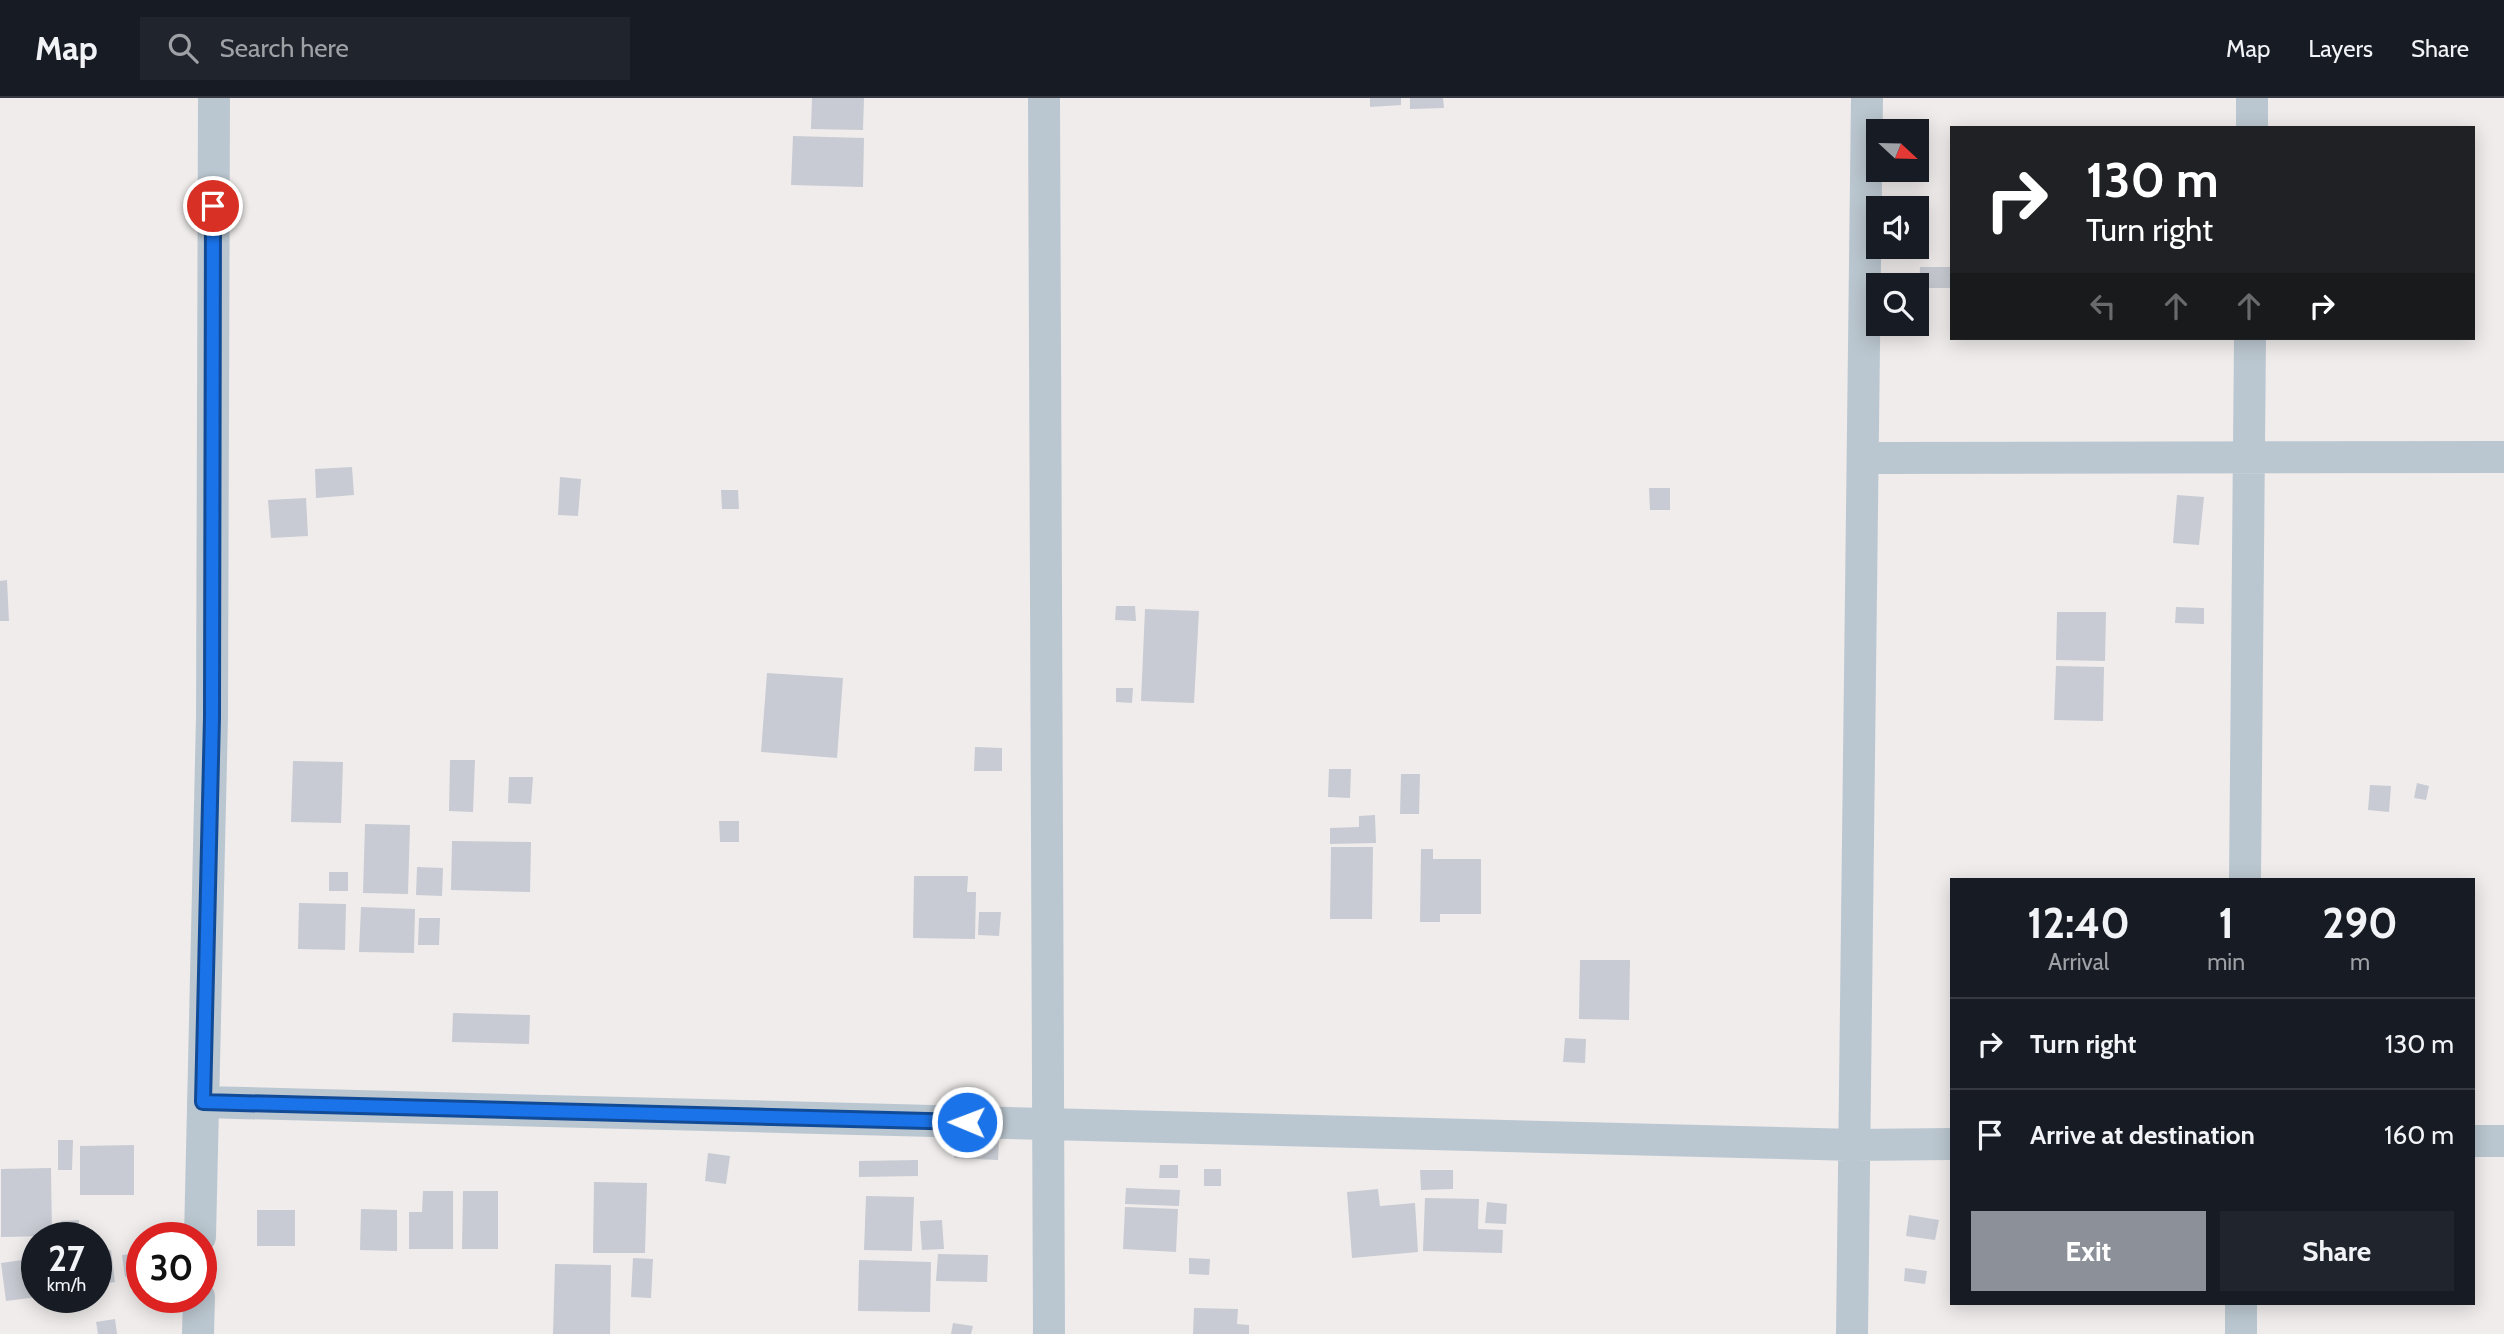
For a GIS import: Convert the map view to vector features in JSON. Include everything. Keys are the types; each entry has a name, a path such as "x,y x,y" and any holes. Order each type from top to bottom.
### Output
{"street":[{"path":"200,1222 212,717 214,98"},
{"path":"1044,98 1049,1334"},
{"path":"1852,1334 1867,98"},
{"path":"2252,98 2252,126"},
{"path":"2245,878 2250,340"},
{"path":"1863,458 2504,457"},
{"path":"203,1102 1855,1145 1950,1144"},
{"path":"2475,1141 2504,1141"},
{"path":"2241,1305 2241,1334"},
{"path":"198,1313 198,1334"}],"building":[{"path":"812,98 864,98 863,130 811,129"},
{"path":"1370,98 1401,98 1401,105 1370,107"},
{"path":"1410,98 1443,98 1444,108 1410,109"},
{"path":"793,136 864,138 863,187 791,185"},
{"path":"1920,267 1950,267 1950,288 1929,288 1929,273 1920,273"},
{"path":"352,467 354,495 316,498 315,469"},
{"path":"560,477 581,479 578,516 558,515"},
{"path":"1649,488 1670,488 1670,510 1650,510"},
{"path":"721,490 738,490 739,509 722,509"},
{"path":"2177,495 2204,497 2199,545 2173,543"},
{"path":"306,498 308,536 271,538 268,500"},
{"path":"7,580 9,621 0,621 0,581"},
{"path":"1116,606 1135,606 1136,621 1115,620"},
{"path":"2176,607 2204,608 2204,624 2175,623"},
{"path":"1145,609 1199,611 1194,703 1141,701"},
{"path":"2057,612 2106,612 2105,661 2056,660"},
{"path":"2056,666 2104,667 2103,721 2054,720"},
{"path":"767,673 843,678 837,758 761,752"},
{"path":"1116,688 1133,688 1132,703 1116,702"},
{"path":"975,747 1002,748 1002,771 974,771"},
{"path":"450,760 475,760 473,812 449,811"},
{"path":"293,761 343,762 341,823 291,822"},
{"path":"1329,769 1351,769 1350,798 1328,797"},
{"path":"1401,774 1420,774 1419,814 1400,814"},
{"path":"509,777 533,777 531,804 508,803"},
{"path":"2417,783 2429,786 2426,800 2414,798"},
{"path":"2370,785 2391,786 2389,812 2368,810"},
{"path":"1375,815 1376,843 1330,844 1330,828 1359,827 1359,816"},
{"path":"719,821 739,821 739,842 720,842"},
{"path":"365,824 410,825 408,894 363,893"},
{"path":"452,841 531,842 530,892 451,890"},
{"path":"1331,847 1373,847 1372,919 1330,919"},
{"path":"1421,849 1433,849 1433,859 1481,859 1481,914 1440,914 1440,922 1420,922"},
{"path":"417,867 443,868 442,896 416,895"},
{"path":"329,872 348,872 348,891 329,891"},
{"path":"914,876 968,876 967,892 976,892 975,939 913,938"},
{"path":"299,903 346,904 345,950 298,949"},
{"path":"361,907 415,909 414,953 359,952"},
{"path":"979,912 1001,912 999,936 978,935"},
{"path":"419,918 440,918 439,945 418,945"},
{"path":"1580,960 1630,960 1629,1020 1579,1019"},
{"path":"453,1013 530,1015 529,1044 452,1042"},
{"path":"1565,1038 1586,1039 1585,1063 1563,1062"},
{"path":"955,1139 999,1140 998,1160 954,1158"},
{"path":"58,1140 73,1140 72,1170 58,1170"},
{"path":"134,1145 134,1195 80,1195 80,1146"},
{"path":"708,1153 730,1156 726,1184 705,1181"},
{"path":"918,1160 918,1176 859,1177 859,1161"},
{"path":"1160,1165 1178,1165 1178,1178 1159,1178"},
{"path":"51,1168 52,1222 21,1222 21,1237 1,1237 1,1169"},
{"path":"1204,1169 1221,1169 1221,1186 1204,1186"},
{"path":"1420,1170 1453,1170 1453,1189 1421,1190"},
{"path":"594,1182 647,1183 645,1253 593,1253"},
{"path":"1126,1188 1180,1190 1179,1206 1125,1204"},
{"path":"1378,1189 1380,1206 1415,1203 1418,1252 1352,1258 1347,1192"},
{"path":"423,1191 453,1191 453,1249 409,1249 409,1212 422,1212"},
{"path":"463,1191 498,1191 498,1249 462,1249"},
{"path":"866,1196 914,1197 912,1251 864,1250"},
{"path":"1425,1198 1479,1199 1478,1229 1503,1230 1502,1253 1423,1251"},
{"path":"1487,1202 1507,1204 1506,1224 1485,1223"},
{"path":"1125,1207 1178,1209 1176,1252 1123,1249"},
{"path":"361,1209 397,1210 397,1251 360,1250"},
{"path":"257,1210 295,1210 295,1246 257,1246"},
{"path":"1909,1215 1939,1220 1935,1240 1906,1236"},
{"path":"942,1220 944,1249 922,1250 920,1221"},
{"path":"126,1254 125,1277 122,1255"},
{"path":"938,1254 988,1255 987,1282 936,1281"},
{"path":"112,1258 115,1282 112,1282"},
{"path":"633,1258 653,1259 651,1298 631,1297"},
{"path":"1189,1258 1210,1259 1209,1275 1189,1274"},
{"path":"21,1260 21,1299 6,1301 1,1263"},
{"path":"859,1260 931,1262 930,1312 858,1311"},
{"path":"555,1264 611,1265 610,1334 553,1334"},
{"path":"1905,1268 1927,1271 1925,1284 1904,1281"},
{"path":"1194,1308 1238,1309 1237,1324 1249,1325 1249,1334 1193,1334"},
{"path":"115,1319 117,1334 98,1334 96,1322"},
{"path":"953,1323 973,1326 971,1334 951,1334"}],"route":[{"path":"213,206 212,717 203,1102 967,1122"}]}
